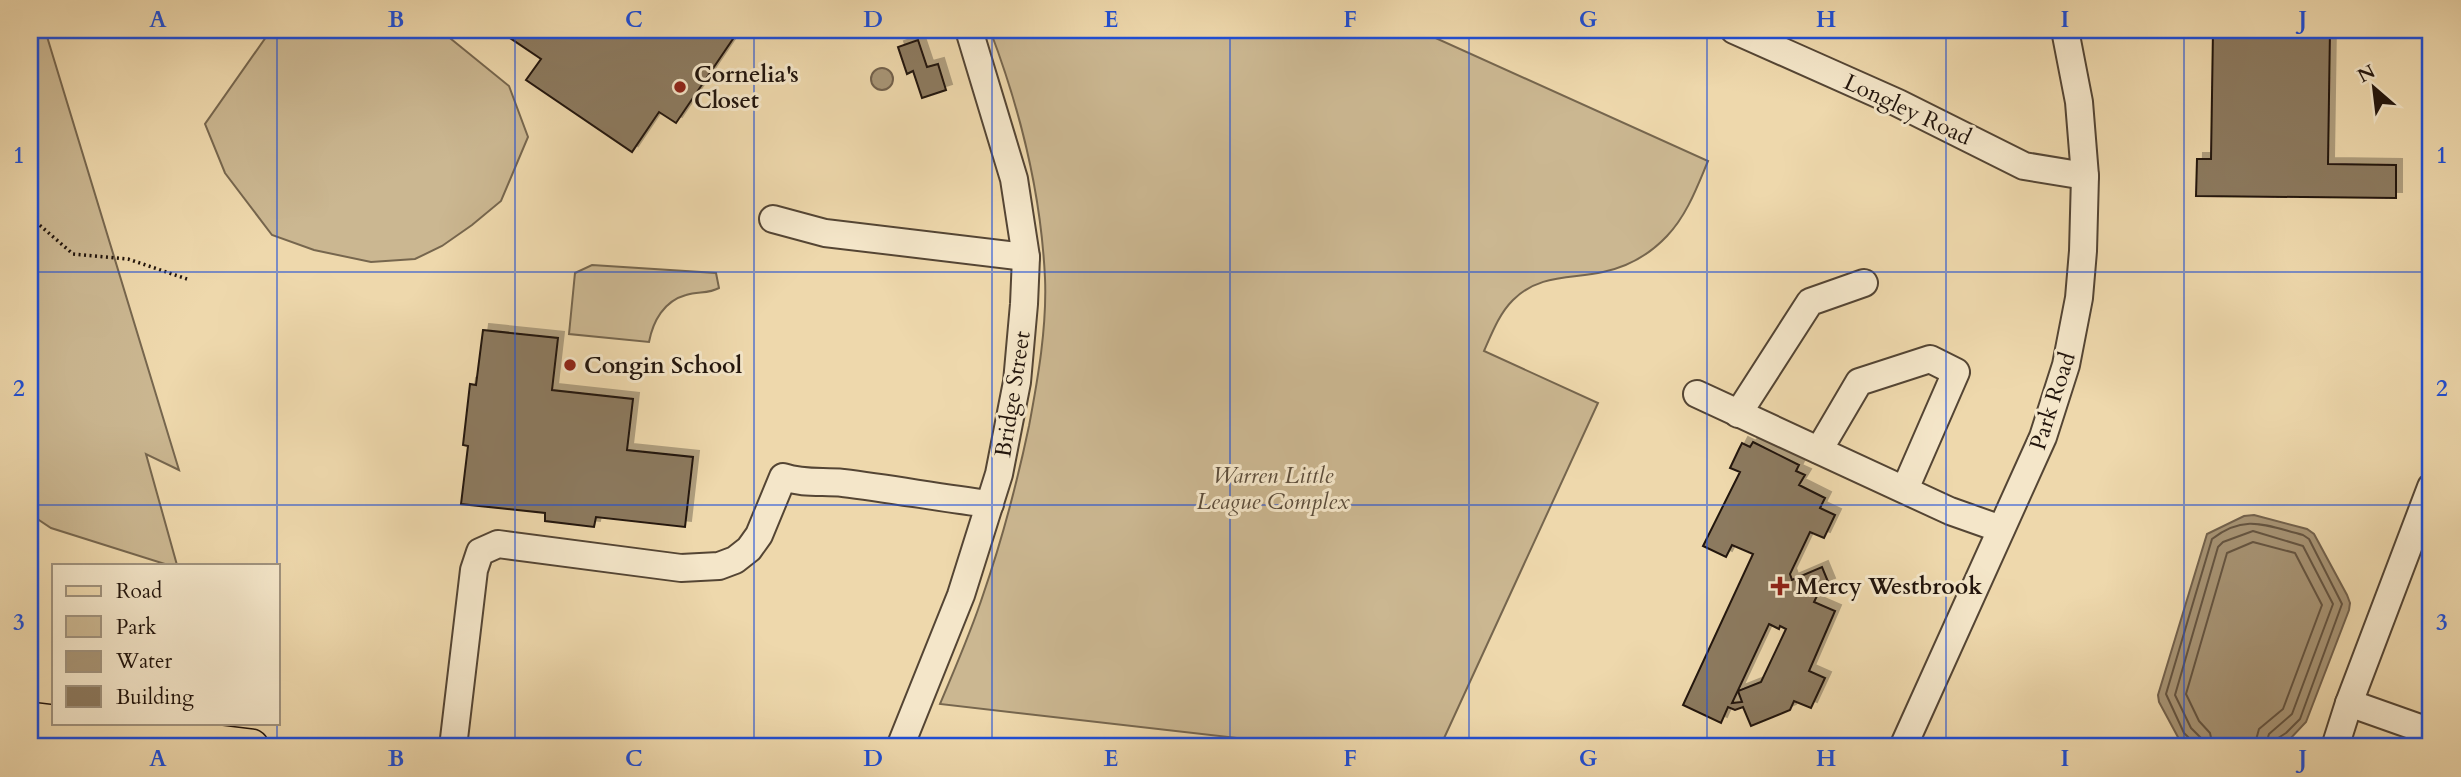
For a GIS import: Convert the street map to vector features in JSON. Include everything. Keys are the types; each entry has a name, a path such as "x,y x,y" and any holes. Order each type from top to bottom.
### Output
{"main road":[{"path":"30,720 52,724"},
{"path":"55,724 168,742 251,747"}],"street":[{"name":"Bridge Street","path":"900,747 961,595 999,474 1017,382 1026,257 1011,167 969,30"},
{"name":"Longley Road","path":"1737,30 1898,103 2024,166 2085,176"},
{"name":"Park Road","path":"1903,747 2043,437 2066,365 2079,298 2085,176 2079,102 2065,30"},
{"path":"773,219 825,233 1026,257"},
{"path":"1738,414 1810,302 1864,283"},
{"path":"1819,450 1859,382 1930,359 1956,372 1905,489"},
{"path":"1697,394 1950,511 2001,529"},
{"path":"453,747 474,570 481,552 498,544 681,568 719,566 735,560 749,549 759,535 783,477 799,482 845,484 990,504"},
{"path":"2335,747 2349,703 2431,488"},
{"path":"2349,703 2431,732"}],"path":[{"path":"30,222 36,222 73,254 128,259 187,279"}],"green space":[{"path":"30,30 45,30 179,470 146,454 177,564 165,564 51,528 30,514"},
{"path":"271,30 440,30 509,86 528,137 501,201 442,246 415,259 371,262 314,250 272,235 225,173 205,124"},
{"name":"Warren Little League Complex","path":"990,30 1418,30 1708,161 1680,219 1653,249 1612,270 1555,279 1533,286 1508,305 1493,331 1484,351 1598,403 1440,747 1315,747 940,704 978,609 1009,511 1032,408 1045,315 1043,246 1034,183 1020,121"},
{"path":"592,265 716,273 719,288 686,295 671,302 657,319 649,342 569,334 575,273"}],"water":[{"path":"882,68 892,75 893,79 886,89 882,90 872,83 871,79 878,69"},
{"path":"2254,515 2307,529 2314,534 2347,595 2349,610 2306,722 2290,739 2275,747 2188,745 2179,739 2159,702 2158,695 2207,534 2244,516"}],"building":[{"path":"498,30 739,30 676,123 659,112 632,152 526,80 541,59"},
{"path":"2213,30 2330,30 2328,164 2396,165 2396,198 2196,196 2197,159 2211,159"},
{"path":"918,40 927,67 938,64 946,90 922,98 913,71 907,74 898,47"},
{"path":"483,330 558,338 552,390 633,399 627,450 693,457 685,527 596,517 594,527 545,521 545,513 461,504 468,446 463,445 470,384 476,385"},
{"name":"Mercy Westbrook","path":"1753,442 1799,465 1796,471 1805,475 1799,485 1825,498 1820,508 1835,515 1824,538 1810,532 1790,574 1792,580 1822,567 1829,584 1816,589 1818,594 1814,602 1835,611 1809,671 1825,678 1811,708 1794,701 1790,710 1751,726 1743,707 1735,710 1728,707 1721,723 1683,705 1753,554 1732,545 1726,557 1703,546 1740,472 1730,468 1739,449 1742,443 1750,447","holes":["1769,624 1779,629 1780,626 1786,629 1761,682 1738,691 1742,702 1732,703"]}],"place":[{"name":"Cornelia's Closet","path":"680,87"},
{"name":"Congin School","path":"570,365"},
{"name":"Mercy Westbrook","path":"1780,586"}]}
